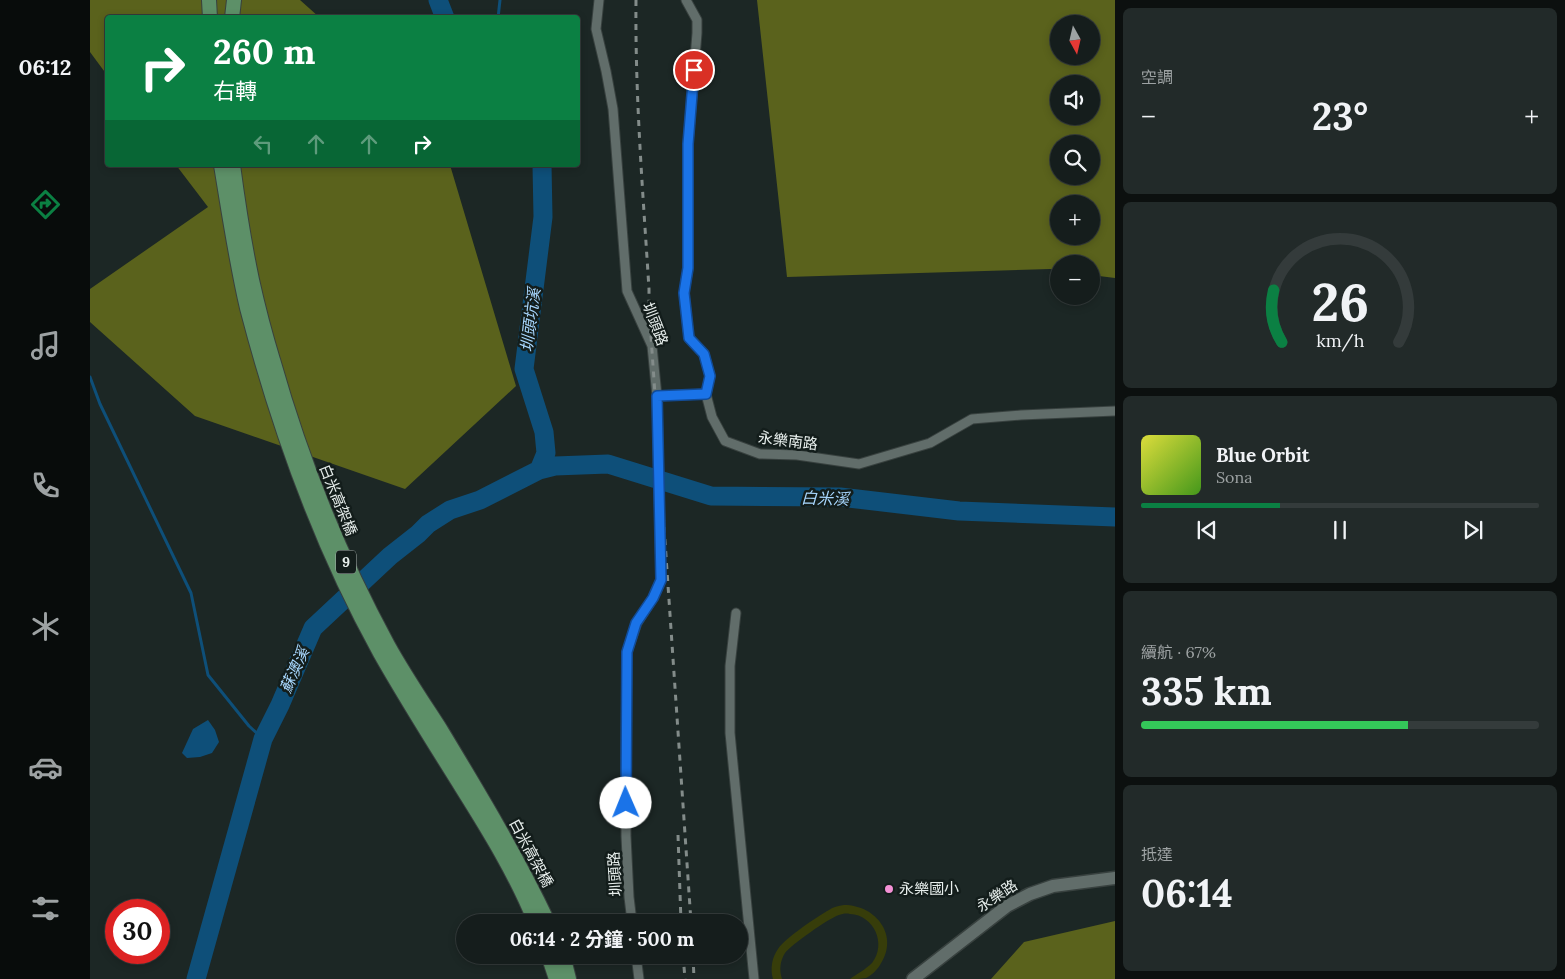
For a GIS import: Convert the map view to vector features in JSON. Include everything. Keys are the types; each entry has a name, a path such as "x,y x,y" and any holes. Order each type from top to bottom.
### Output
{"main road":[{"path":"209,0 210,15"},
{"path":"226,0 226,15"},
{"path":"232,15 234,0"},
{"name":"白米高架橋","path":"225,167 234,242 247,306 285,436 309,500 341,577 379,651 415,714 496,842 532,914"},
{"name":"白米高架橋","path":"226,167 243,232 252,282 283,396 321,502 351,572 389,646 505,837 544,914"},
{"path":"551,964 556,979"},
{"path":"565,964 569,979"}],"street":[{"name":"圳頭路","path":"599,0 596,29 613,109 627,291 652,346 657,396 661,580 653,598 636,623 627,652 626,836 631,914"},
{"name":"永樂南路","path":"686,0 697,20 697,33 688,144 688,268 684,293 689,338 704,354 710,376 706,394 712,417 725,441 760,454 797,455 859,464 930,443 972,419 1115,411"},
{"path":"657,396 706,394"},
{"path":"736,613 730,666 730,733 754,979"},
{"name":"永樂路","path":"913,979 1007,906 1030,894 1052,886 1115,878"},
{"path":"637,964 638,979"}],"green space":[{"path":"90,0 300,0 317,15 105,15 105,72 90,52"},
{"path":"757,0 1115,0 1115,278 1100,276 1100,255 1050,255 1050,269 787,277"},
{"path":"178,167 451,167 516,386 405,489 195,416 90,322 90,289 208,207"},
{"path":"844,905 856,906 866,910 882,924 886,933 886,954 876,971 866,978 850,979 872,963 878,947 878,939 876,932 866,919 846,914 827,921 789,949 781,962 782,979 773,979 773,959 781,945 824,913 834,907"},
{"path":"1115,921 1115,979 991,979 1024,942"}],"water":[{"path":"208,720 215,730 219,742 212,753 200,757 187,758 182,753 193,729"}],"waterway":[{"name":"圳頭坑溪","path":"438,0 444,15"},
{"path":"498,15 500,0"},
{"name":"圳頭坑溪","path":"539,470 546,453 544,432 524,369 543,217 542,167"},
{"path":"90,377 100,404 191,593 208,675 249,726 263,739"},
{"name":"蘇澳溪","path":"196,979 263,739 280,705 313,628 390,556 428,524 450,510 480,500 539,470 555,466 608,464 711,496 840,497 959,511 1115,517"}],"railway":[{"path":"636,0 638,109 649,307 690,914"},
{"path":"678,835 681,914"},
{"path":"684,964 685,979"},
{"path":"693,964 694,979"}],"place":[{"name":"永樂國小","path":"889,889"}],"route":[{"path":"626,803 627,652 636,623 653,598 661,580 657,396 706,394 710,376 704,354 689,338 684,293 688,268 688,144 694,70"}],"water label":[{"name":"白米溪","path":"825,498"}]}
